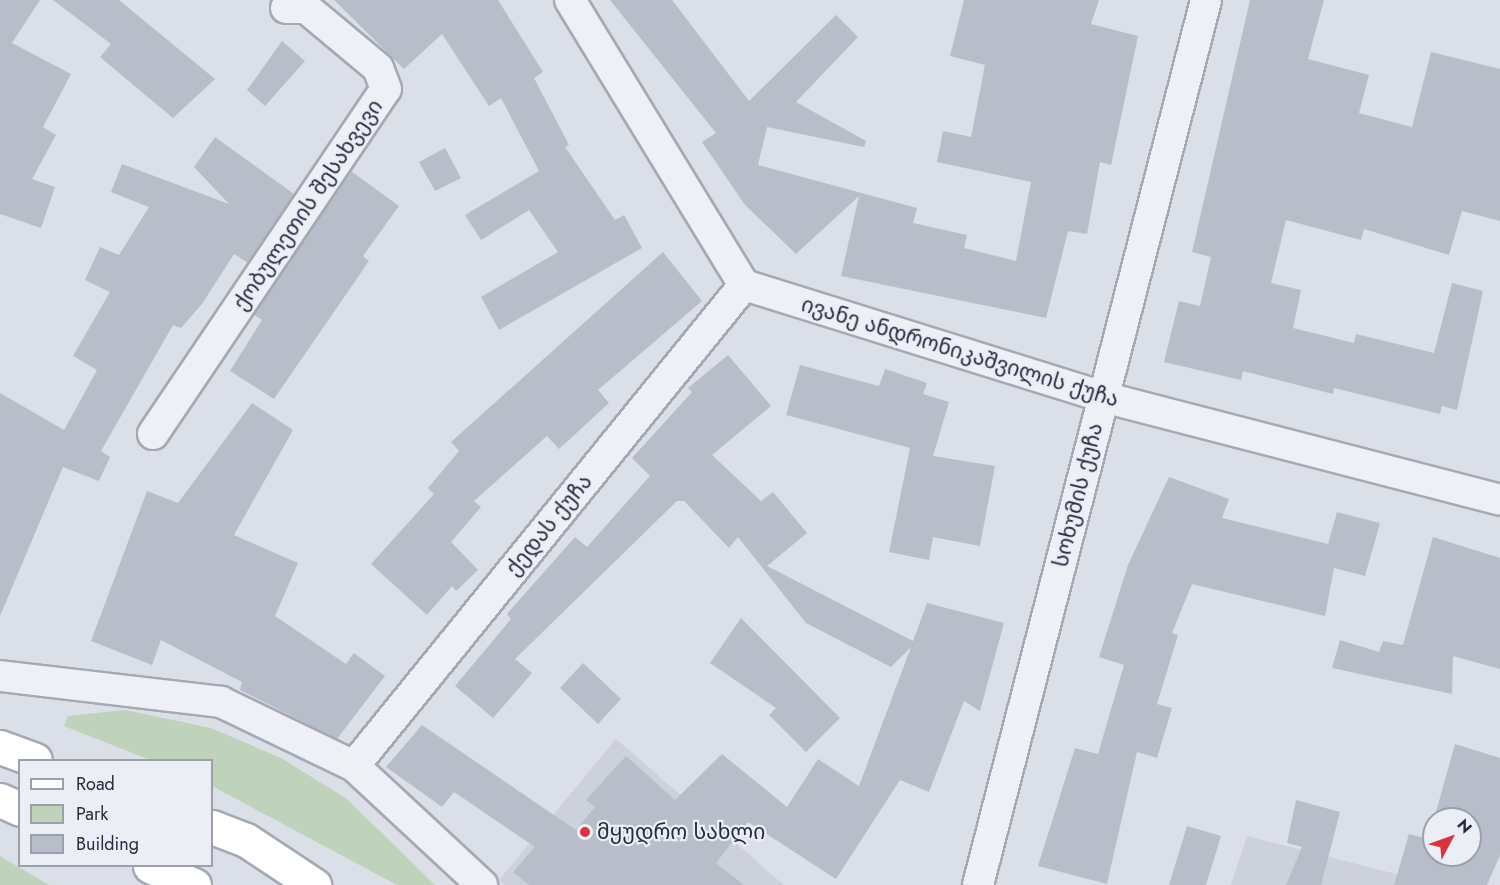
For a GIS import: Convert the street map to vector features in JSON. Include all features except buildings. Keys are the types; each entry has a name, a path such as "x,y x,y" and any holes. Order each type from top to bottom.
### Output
{"main road":[{"path":"0,747 32,759"},
{"path":"0,800 18,807"},
{"path":"213,827 246,840 314,885"},
{"path":"152,867 194,885"}],"street":[{"path":"570,0 744,285"},
{"name":"სოხუმის ქუჩა","path":"978,885 1206,0"},
{"name":"ქობულეთის შესახვევი","path":"153,434 386,89 378,68 306,8 285,3"},
{"name":"ივანე ანდრონიკაშვილის ქუჩა","path":"744,285 1103,398 1500,500"},
{"name":"ქედას ქუჩა","path":"354,766 744,285"},
{"path":"0,676 221,702 354,766 482,885"}],"shaded area":[{"path":"616,739 784,885 505,885 499,880"},
{"path":"1247,836 1439,885 1231,885"}],"green space":[{"path":"125,710 211,728 281,758 347,799 435,885 397,885 213,787 213,759 147,759 64,726 68,716"},
{"path":"0,856 49,885 0,885"}],"place":[{"name":"მყუდრო სახლი","path":"585,832"}]}
